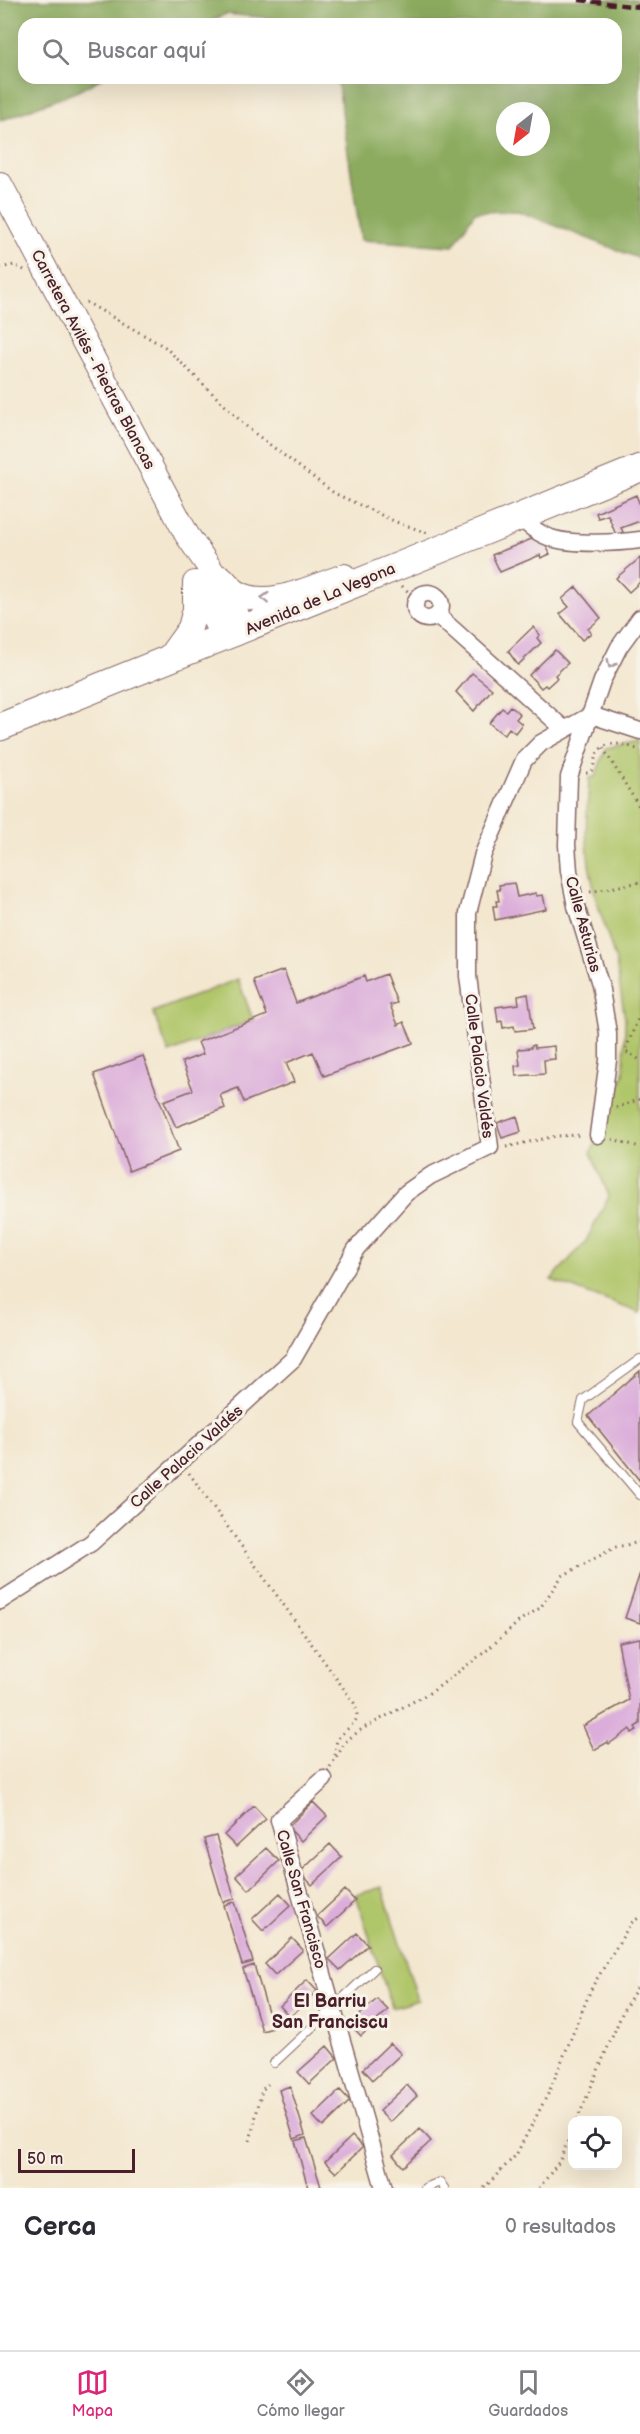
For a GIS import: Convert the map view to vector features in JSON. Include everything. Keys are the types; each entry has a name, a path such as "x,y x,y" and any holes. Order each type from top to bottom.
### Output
{"main road":[{"name":"Avenida de La Vegona","path":"0,727 235,634 640,468"}],"street":[{"name":"Carretera Avilés - Piedras Blancas","path":"0,184 187,535 202,574 217,625 235,634"},
{"path":"520,517 531,528 552,539 613,544 640,540"},
{"path":"202,574 237,592 254,598 272,600 353,573 382,572"},
{"name":"Carretera Avilés - Piedras Blancas","path":"166,660 189,628 202,574"},
{"path":"437,615 564,729"},
{"name":"Calle Asturias","path":"598,1135 603,1112 608,1033 600,984 576,906 567,845 569,777 602,681 619,647 640,618"},
{"path":"591,715 640,731"},
{"name":"Calle Palacio Valdés","path":"0,1601 91,1543 293,1359 356,1249 406,1193 430,1176 490,1147 468,976 468,913 483,855 524,760 541,743 591,715"},
{"name":"Calle San Francisco","path":"324,1779 279,1818 384,2188"}],"lane":[{"path":"640,1359 583,1400 578,1422 640,1495"},
{"path":"274,2063 375,1969"},
{"path":"425,2188 440,2182 444,2188"}],"path":[{"path":"56,288 88,303 165,347 249,429 334,493 396,522 455,542"},
{"path":"603,747 640,808"},
{"path":"590,892 640,882"},
{"path":"640,1014 625,1051 640,1060"},
{"path":"603,1112 640,1099"},
{"path":"490,1147 501,1148 556,1136 598,1135 640,1147"},
{"path":"180,1461 354,1703 358,1713 356,1721 336,1742 334,1757"},
{"path":"324,1779 334,1757 347,1740 442,1684 522,1619 540,1608 562,1576 616,1547 640,1542"},
{"path":"356,1721 362,1730"},
{"path":"484,2188 516,2155 549,2092 592,1987 631,1923 640,1917"},
{"path":"579,2116 624,2009 640,1983"},
{"path":"250,2141 262,2090 268,2084"},
{"path":"539,2188 559,2162 568,2142"}],"green space":[{"path":"0,0 640,0 640,259 518,211 475,212 453,246 361,240 338,84 622,84 622,18 268,18 226,14 217,18 18,18 18,84 91,84 0,121"},
{"path":"640,741 640,1313 551,1280 586,1241 609,1196 591,1153 624,1074 625,1019 616,962 596,899 589,865 586,832 589,778 595,777 606,748"},
{"path":"238,979 253,1020 169,1053 153,1012"},
{"path":"382,1887 418,2000 392,2008 356,1895"}],"building":[{"path":"636,495 640,505 640,521 621,528 623,532 616,535 608,515 598,518 596,513"},
{"path":"534,538 544,541 550,554 541,558 540,555 500,572 492,555"},
{"path":"640,558 640,582 629,592 616,578"},
{"path":"576,587 601,618 588,629 591,633 582,640 560,614 569,607 562,599"},
{"path":"533,627 540,635 537,638 541,643 518,665 508,651"},
{"path":"555,650 568,663 555,675 557,678 547,687 545,685 541,688 529,675"},
{"path":"472,673 492,689 474,711 456,692"},
{"path":"510,706 520,714 516,719 522,724 515,733 509,728 504,735 489,723 502,708 506,711"},
{"path":"514,883 517,897 536,893 536,896 543,895 546,909 495,920 493,906 497,906 496,901 499,901 497,890 500,890 499,885"},
{"path":"284,970 296,1003 364,976 366,982 386,974 397,1003 390,1005 398,1025 404,1022 413,1043 324,1076 313,1052 286,1063 294,1082 244,1102 238,1088 220,1095 225,1108 176,1127 164,1101 193,1090 182,1062 203,1054 198,1042 267,1015 254,981"},
{"path":"528,994 533,1029 515,1031 514,1026 503,1028 502,1021 498,1022 496,1007 519,1004 518,996"},
{"path":"534,1045 535,1048 554,1046 555,1059 544,1060 545,1074 516,1076 515,1066 520,1065 518,1049 531,1048"},
{"path":"143,1056 179,1151 129,1171 94,1074"},
{"path":"517,1116 521,1132 502,1138 497,1123"},
{"path":"640,1371 640,1481 588,1416"},
{"path":"640,1573 640,1623 625,1618"},
{"path":"640,1638 640,1724 632,1733 630,1729 609,1744 608,1742 594,1750 583,1726 629,1700 618,1642"},
{"path":"313,1802 327,1816 301,1841 288,1827"},
{"path":"254,1806 266,1819 236,1847 224,1835"},
{"path":"216,1836 235,1899 223,1902 204,1839"},
{"path":"330,1844 342,1857 312,1885 300,1872"},
{"path":"266,1848 279,1861 249,1890 236,1876"},
{"path":"345,1890 355,1901 327,1927 317,1916"},
{"path":"280,1893 291,1905 263,1931 252,1919"},
{"path":"235,1902 253,1962 242,1965 224,1905"},
{"path":"357,1933 368,1945 340,1970 329,1959"},
{"path":"292,1938 303,1950 275,1975 265,1964"},
{"path":"254,1965 273,2028 262,2031 243,1969"},
{"path":"307,1980 317,1991 290,2017 280,2006"},
{"path":"377,1999 388,2010 361,2036 350,2024"},
{"path":"390,2043 401,2054 373,2080 363,2069"},
{"path":"327,2046 337,2058 309,2084 298,2072"},
{"path":"407,2085 417,2096 390,2122 379,2111"},
{"path":"290,2086 305,2135 294,2139 279,2090"},
{"path":"340,2090 350,2101 323,2127 313,2116"},
{"path":"420,2129 431,2141 403,2167 393,2155"},
{"path":"352,2136 363,2147 336,2173 325,2162"},
{"path":"306,2138 321,2187 308,2188 295,2141"}],"railway":[{"path":"579,0 640,7"}],"district":[{"name":"El Barriu San Franciscu","path":"330,2011"}]}
